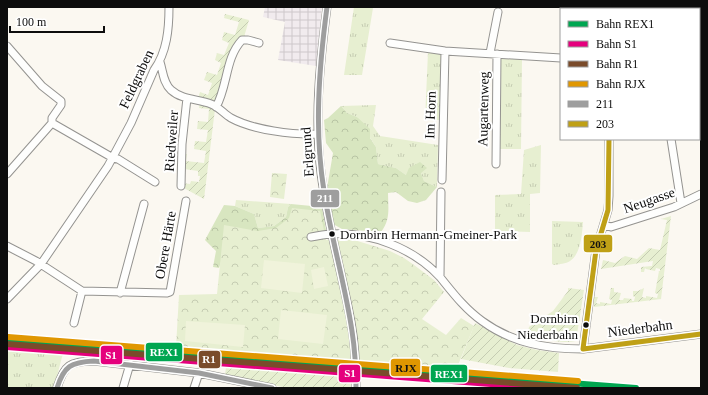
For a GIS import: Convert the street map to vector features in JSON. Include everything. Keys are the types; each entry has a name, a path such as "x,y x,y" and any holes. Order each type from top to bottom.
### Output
{"street":[{"name":"Feldgraben","path":"7,299 40,264 113,158 154,70 160,62 166,44 168,7"},
{"name":"Erlgrund","path":"327,7 319,88 318,134 321,173 332,234 351,322 356,356 356,388"},
{"name":"Augartenweg","path":"496,164 494,54 498,12"},
{"path":"216,107 233,53 238,45 242,40 259,43"},
{"path":"390,43 445,51 560,58"},
{"path":"7,46 42,86 61,101 61,105 52,118 52,123 7,174"},
{"name":"Im Horn","path":"442,180 445,51"},
{"name":"Riedweiler","path":"160,62 166,85 172,91 187,98 182,144 181,186"},
{"path":"187,98 211,104 230,117 253,126 301,135 318,134"},
{"path":"52,123 113,158 118,159 155,182"},
{"path":"583,349 595,256 604,225 609,196 609,140"},
{"path":"671,140 681,203"},
{"path":"440,277 441,192"},
{"name":"Neugasse","path":"604,225 611,227 674,207 701,194"},
{"name":"Obere Härte","path":"7,246 19,251 82,291 120,293 170,292 186,201"},
{"name":"Obere Härte","path":"120,293 144,204"},
{"name":"Niederbahn","path":"311,237 332,234 372,238 392,245 417,258 440,277 454,296 481,321 500,332 539,346 565,349 583,349 701,334"},
{"path":"74,323 82,291"},
{"path":"57,388 61,374 66,368 83,361 130,364 198,373 248,385 272,388"},
{"path":"123,388 130,364"},
{"path":"194,388 198,373"}],"shaded area":[{"path":"265,7 322,7 316,66 278,60 285,22 263,17"}],"green space":[{"path":"354,7 376,7 373,8 362,75 344,75"},
{"path":"225,14 249,20 244,37 216,102 198,98 200,92 208,95 212,83 204,80 207,72 217,75 221,63 215,60 217,53 224,55 229,43 222,40 224,32 235,35 239,22 224,18"},
{"path":"428,52 443,54 440,120 425,120"},
{"path":"503,57 522,58 521,149 497,149 499,60"},
{"path":"200,103 215,109 204,199 182,187 182,183 190,184 191,181 199,182 200,176 198,176 198,171 184,169 183,154 187,154 186,161 204,163 206,151 194,149 195,141 206,142 208,130 197,129 198,121 208,122 209,109 199,108"},
{"path":"376,105 373,126 380,136 438,145 437,187 424,181 421,173 406,175 396,168 378,164 376,147 357,117 347,113 341,106"},
{"path":"341,106 347,113 357,117 370,129 370,138 376,147 378,164 396,168 406,175 409,168 420,162 427,168 421,173 424,181 437,187 426,200 417,203 408,201 396,192 388,193 388,218 381,232 342,229 333,224 327,188 333,153 326,143 324,120"},
{"path":"541,145 540,193 530,194 530,232 495,231 495,195 521,194 524,150"},
{"path":"272,173 287,174 284,199 270,197"},
{"path":"236,200 291,204 288,207 286,217 274,226 258,228 254,214 235,206"},
{"path":"291,204 322,207 326,230 223,256 219,268 213,267 216,251 205,240 224,205 235,206 254,214 258,228 274,226 286,217 288,207"},
{"path":"292,208 320,211 326,240 351,239 390,251 404,258 434,280 444,292 422,319 446,335 461,318 474,326 456,370 176,347 179,295 217,294 224,225 258,231 276,228 289,218"},
{"path":"671,216 661,299 594,307 594,297 598,297 596,303 600,304 600,302 611,304 612,300 609,299 611,288 614,288 614,292 621,293 619,300 623,300 624,298 632,299 632,301 634,301 635,297 633,296 633,291 638,291 644,288 642,297 646,298 646,296 657,298 658,294 655,293 660,269 656,268 655,271 645,268 644,272 641,272 641,267 652,266 653,261 601,269 603,260 615,263 625,256 637,259 649,248 660,250 667,220 661,219"},
{"path":"552,221 583,222 579,249 574,258 567,263 552,264"},
{"path":"264,260 305,264 302,293 261,288"},
{"path":"324,267 328,286 314,289 311,270"},
{"path":"568,288 584,290 576,341 558,342 527,336 529,327 553,311 568,291"},
{"path":"281,310 327,315 323,344 278,339"},
{"path":"186,321 245,325 243,347 185,341"},
{"path":"475,323 517,345 559,353 558,372 509,368 461,359"},
{"path":"7,348 63,353 54,388 7,387"},
{"path":"226,367 350,375 351,388 287,388 225,375"}],"rail line":[{"name":"RJX","path":"8,337 578,381"},
{"name":"REX1","path":"7,340 636,388"},
{"name":"R1","path":"7,344 577,388"},
{"name":"S1","path":"7,347 544,388"}],"transit line":[{"name":"211","path":"327,7 320,76 318,122 319,145 324,191 330,226 346,296 352,331 356,388"},
{"name":"203","path":"583,349 596,250 608,210 609,140"},
{"name":"203","path":"583,349 701,334"},
{"name":"211","path":"57,388 62,375 74,364 94,361 199,373 272,388"}],"place":[{"name":"Dornbirn Hermann-Gmeiner-Park","path":"332,234"},
{"name":"Dornbirn Niederbahn","path":"586,325"}]}
